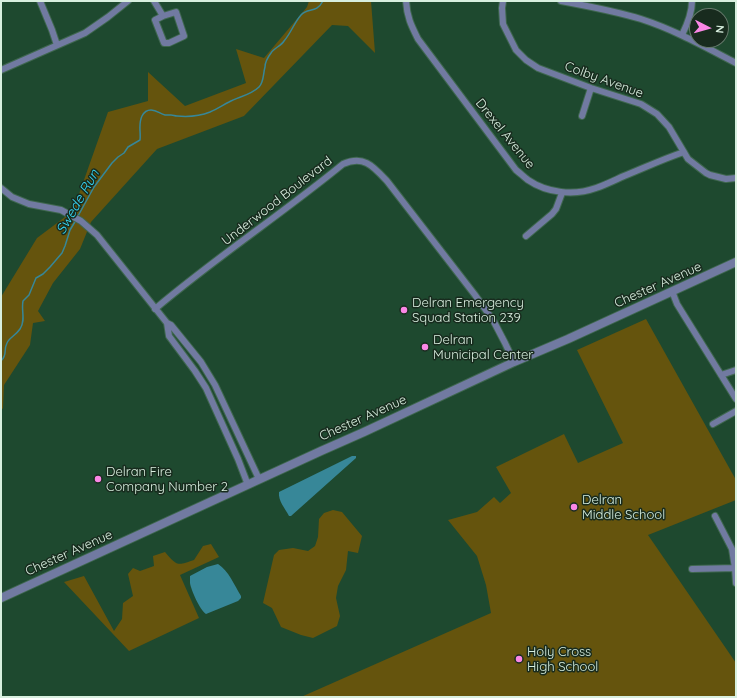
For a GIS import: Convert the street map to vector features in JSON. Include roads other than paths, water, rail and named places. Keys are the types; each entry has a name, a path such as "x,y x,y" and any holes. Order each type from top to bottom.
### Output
{"street":[{"path":"40,1 57,45"},
{"path":"1,70 90,30 128,1"},
{"path":"154,1 163,16"},
{"name":"Drexel Avenue","path":"406,1 410,23 418,39 516,170 537,185 562,193 595,189 684,152"},
{"name":"Colby Avenue","path":"502,1 503,24 516,50 526,60 538,68 591,88 641,104 657,114 668,127 688,159 710,175 726,179 736,178"},
{"path":"561,1 592,4 642,19 682,35 736,63"},
{"path":"682,35 688,21 692,1"},
{"path":"176,12 184,36 169,43 164,43 155,20 163,16 176,12"},
{"path":"582,116 591,88"},
{"name":"Underwood Boulevard","path":"155,309 176,291 303,196 343,164 349,161 364,161 376,169 387,181 475,295 489,315 514,362"},
{"path":"1,188 12,196 29,204 61,210 81,221 97,235 155,309 201,362 215,384 259,479"},
{"path":"526,236 552,214 556,209 562,193"},
{"name":"Chester Avenue","path":"1,598 514,362 563,342 736,262"},
{"path":"672,291 677,304 736,399"},
{"path":"167,323 169,336 206,388 248,485"},
{"path":"721,375 736,370"},
{"path":"713,424 736,411"},
{"path":"715,516 732,549 736,568 736,583"},
{"path":"692,569 736,568"}],"water":[{"path":"352,456 356,456 356,458 291,516 289,516 281,501 279,492"},
{"path":"218,564 228,574 241,598 238,601 206,614 194,595 190,583 190,576 207,567"}],"waterway":[{"name":"Swede Run","path":"78,216 94,187 112,163 124,153 128,147 140,140 140,122 144,112 151,110 165,115 198,115 210,112 252,92 262,83 266,61 272,51 283,43 301,15 306,11 318,8 323,1"},
{"name":"Swede Run","path":"1,361 8,341 22,326 23,301 29,295 36,278 43,274 62,253 70,230 76,220"}],"place":[{"name":"Delran Emergency Squad Station 239","path":"404,310"},
{"name":"Delran Municipal Center","path":"425,347"},
{"name":"Delran Fire Company Number 2","path":"98,479"},
{"name":"Delran Middle School","path":"574,507"},
{"name":"Holy Cross High School","path":"519,659"}]}
